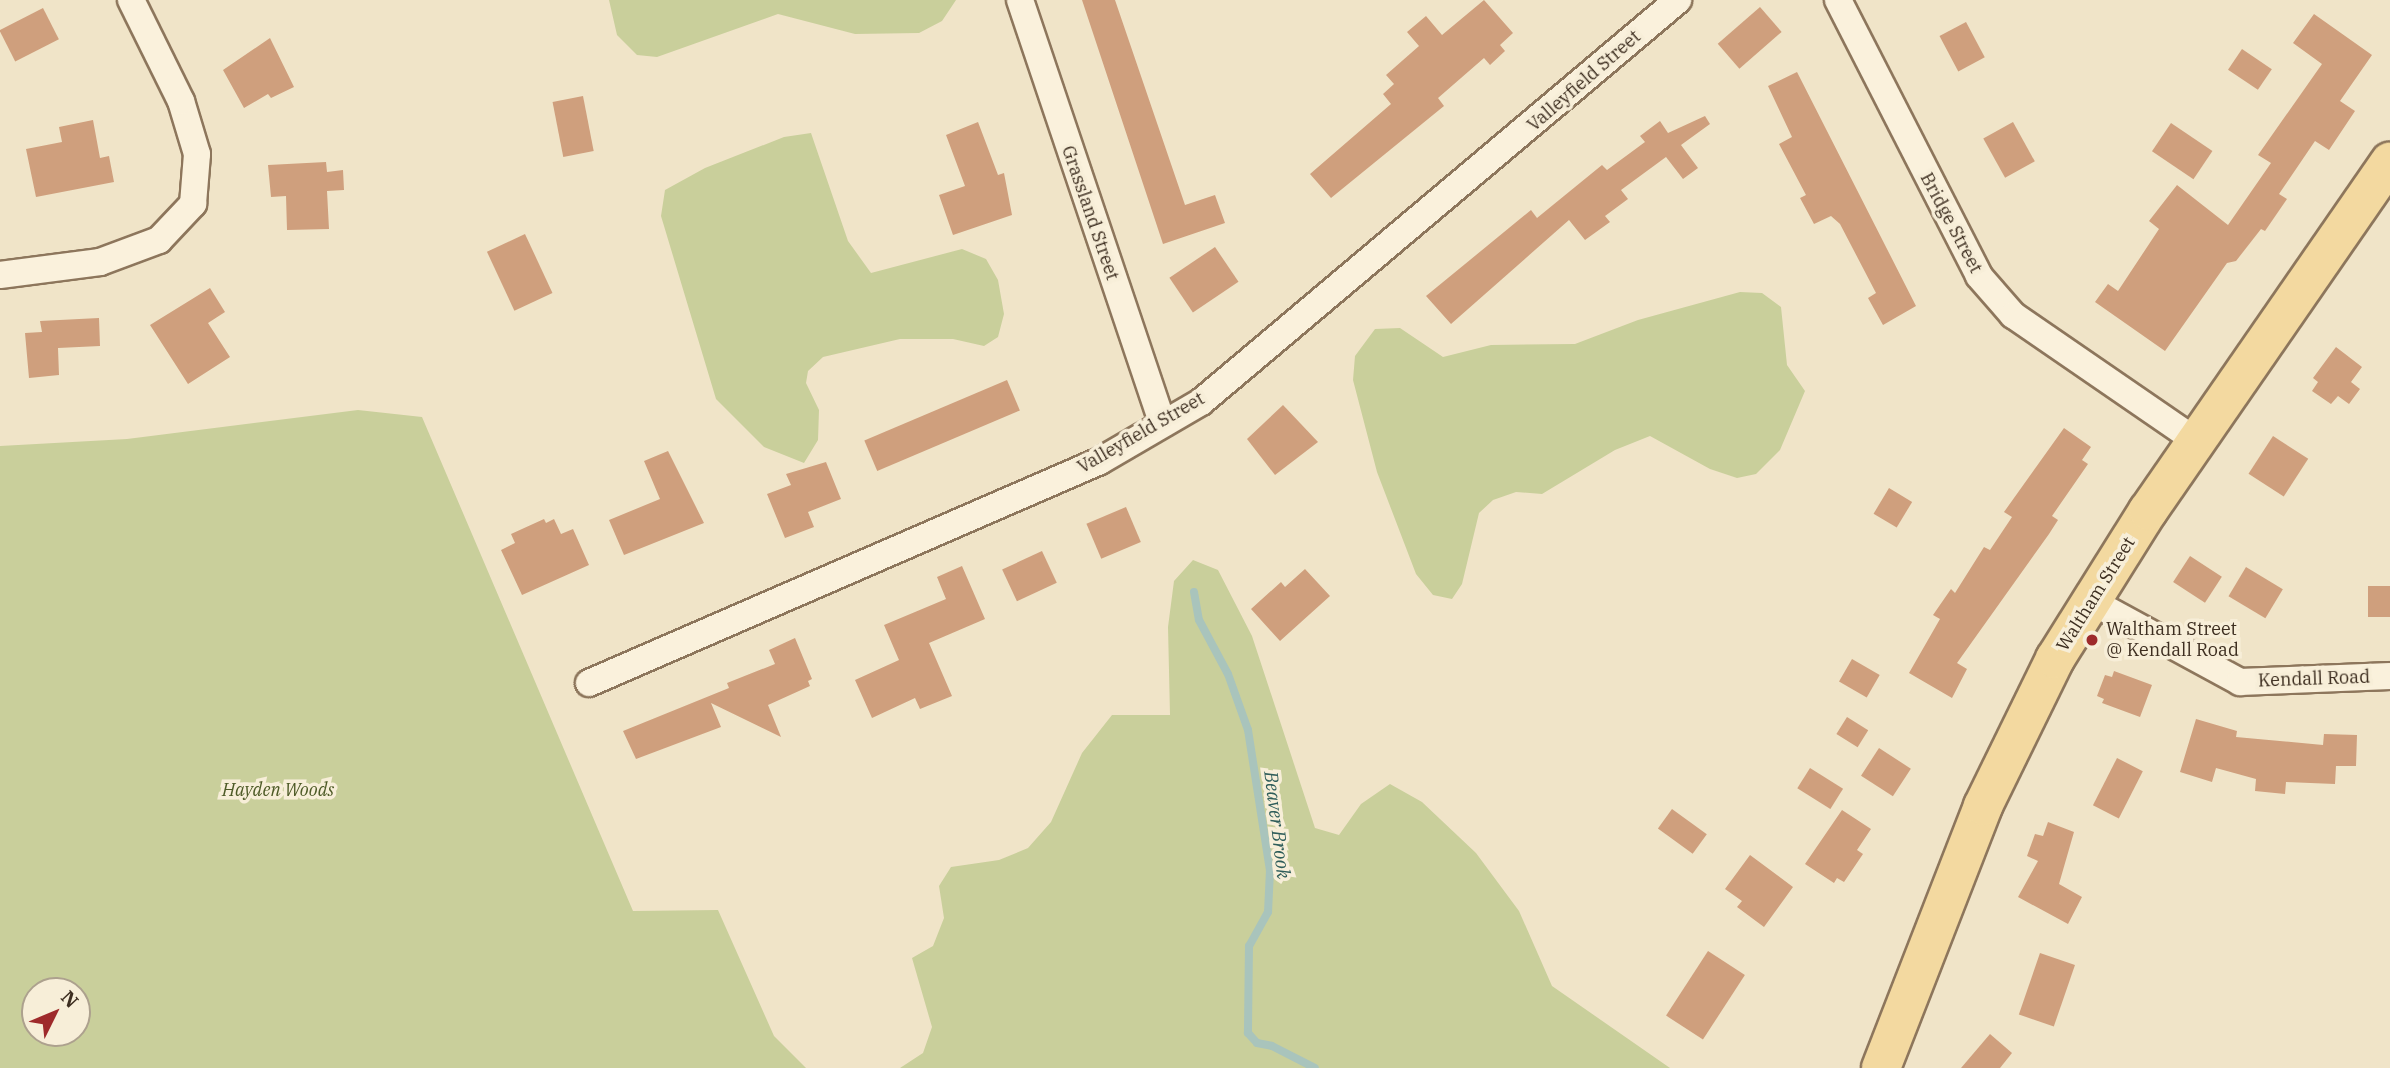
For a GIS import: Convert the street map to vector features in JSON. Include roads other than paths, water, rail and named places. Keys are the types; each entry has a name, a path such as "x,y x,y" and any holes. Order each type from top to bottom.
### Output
{"main road":[{"name":"Waltham Street","path":"1881,1068 1997,774 2055,660 2196,441 2390,162"}],"street":[{"path":"0,275 100,262 159,240 193,204 197,154 192,136 181,102 131,0"},
{"name":"Grassland Street","path":"1020,0 1163,424"},
{"name":"Valleyfield Street","path":"589,683 1100,461 1201,402 1324,302 1678,0"},
{"name":"Bridge Street","path":"1838,0 1979,276 2013,315 2196,441"},
{"name":"Kendall Road","path":"2091,601 2240,682 2390,676"}],"waterway":[{"name":"Beaver Brook","path":"1194,592 1199,620 1228,674 1248,730 1270,870 1268,912 1249,946 1248,1033 1257,1043 1272,1046 1315,1068"}],"place":[{"name":"Waltham Street @ Kendall Road","path":"2092,640"}],"park label":[{"name":"Hayden Woods","path":"278,790"}]}
